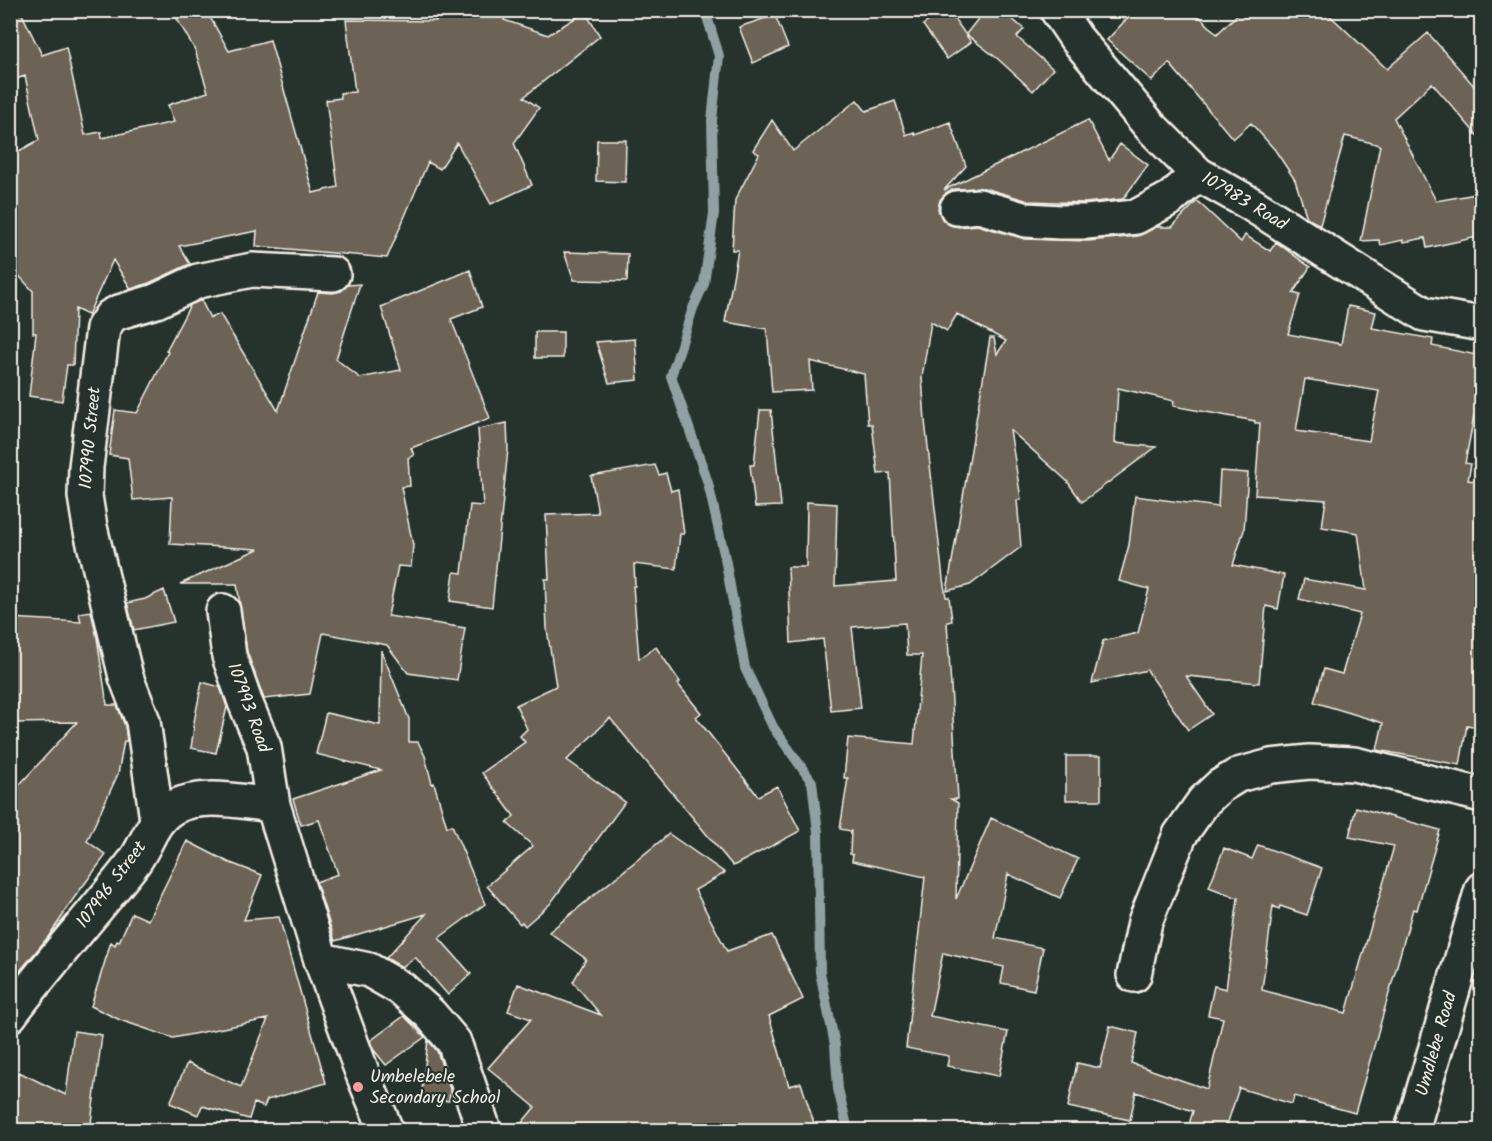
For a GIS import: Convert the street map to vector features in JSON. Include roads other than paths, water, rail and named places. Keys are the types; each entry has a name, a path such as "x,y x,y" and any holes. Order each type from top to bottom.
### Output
{"street":[{"name":"107983 Road","path":"1057,10 1076,39 1150,126 1198,174 1251,204 1424,314 1482,324"},
{"path":"957,208 980,206 1026,220 1060,222 1136,217 1171,198 1198,174"},
{"name":"107990 Street","path":"158,820 143,721 126,677 90,527 85,496 86,467 103,328 111,316 119,312 156,301 198,281 252,270 333,274"},
{"name":"107993 Road","path":"223,611 229,656 264,747 273,805 321,960 386,1131"},
{"path":"1134,975 1145,922 1180,835 1204,801 1220,786 1238,775 1271,766 1309,762 1354,764 1482,795"},
{"name":"107996 Street","path":"10,1016 29,989 136,860 158,820 175,806 197,800 217,799 273,805"},
{"name":"Umdlebe Road","path":"1412,1131 1482,889"},
{"path":"321,960 369,970 402,989 430,1014 454,1042 484,1130"}],"waterway":[{"path":"705,10 719,56 712,120 714,213 704,284 693,308 671,376 708,483 725,558 745,668 773,727 812,782 818,832 820,972 835,1045 838,1089 848,1130"}],"place":[{"name":"Umbelebele Secondary School","path":"358,1087"}]}
